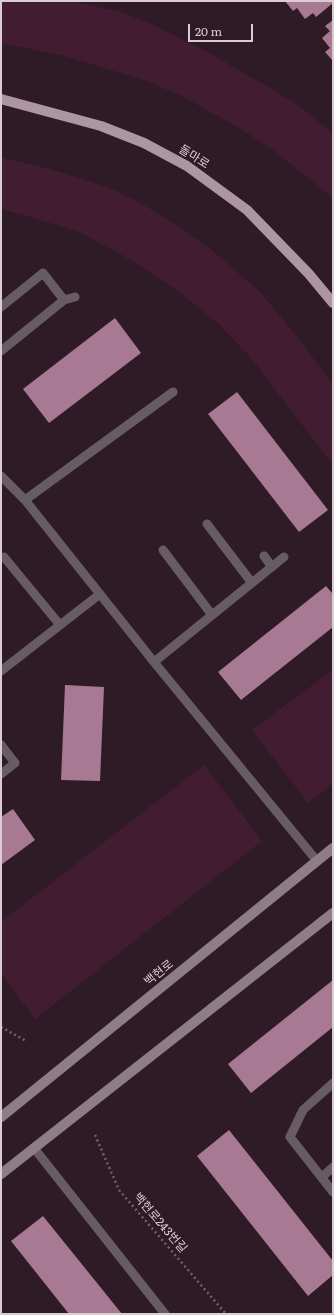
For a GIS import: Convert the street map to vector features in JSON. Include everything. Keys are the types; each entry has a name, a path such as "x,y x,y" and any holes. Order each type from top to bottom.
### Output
{"main road":[{"name":"돌마로","path":"1,99 101,126 144,143 187,166 247,210 284,247 333,303"},
{"name":"백현로","path":"1,1117 333,848"},
{"path":"1,1174 333,913"}],"lane":[{"path":"1,306 43,273 64,300"},
{"path":"1,351 64,300 75,297"},
{"path":"25,500 173,392"},
{"path":"1,476 25,500 154,662 317,861"},
{"path":"207,524 252,583"},
{"path":"163,550 212,615"},
{"path":"264,556 272,567"},
{"path":"4,557 60,625"},
{"path":"154,662 284,557"},
{"path":"1,671 100,594"},
{"path":"1,745 15,763 1,774"},
{"path":"333,1083 303,1110 290,1137 333,1192"},
{"path":"34,1148 165,1314"},
{"path":"322,1178 333,1167"}],"path":[{"path":"1,1027 26,1041"},
{"name":"백현로243번길","path":"95,1136 119,1190 226,1314"}],"shaded area":[{"path":"1,1 71,1 118,11 149,23 209,53 295,103 333,133 333,198 273,150 241,129 182,96 147,81 65,56 1,43"},
{"path":"1,157 80,178 114,190 147,207 208,247 259,291 299,339 333,385 333,465 251,358 218,323 178,291 135,262 81,233 1,209"},
{"path":"333,670 333,783 308,803 252,730"},
{"path":"204,765 262,841 35,1019 1,973 1,922"}],"building":[{"path":"285,1 333,1 333,3 316,17 313,13 305,19 297,8 293,11"},
{"path":"333,20 333,61 325,52 330,48 322,38 330,31 325,26"},
{"path":"115,318 141,353 49,423 23,389"},
{"path":"237,392 328,510 299,532 208,414"},
{"path":"326,586 333,594 333,627 241,700 218,672"},
{"path":"65,685 104,687 100,781 61,780"},
{"path":"13,809 35,840 1,865 1,817"},
{"path":"333,980 333,1027 251,1093 228,1064"},
{"path":"229,1130 333,1261 333,1275 308,1296 197,1156"},
{"path":"43,1216 122,1314 69,1314 11,1241"}]}
